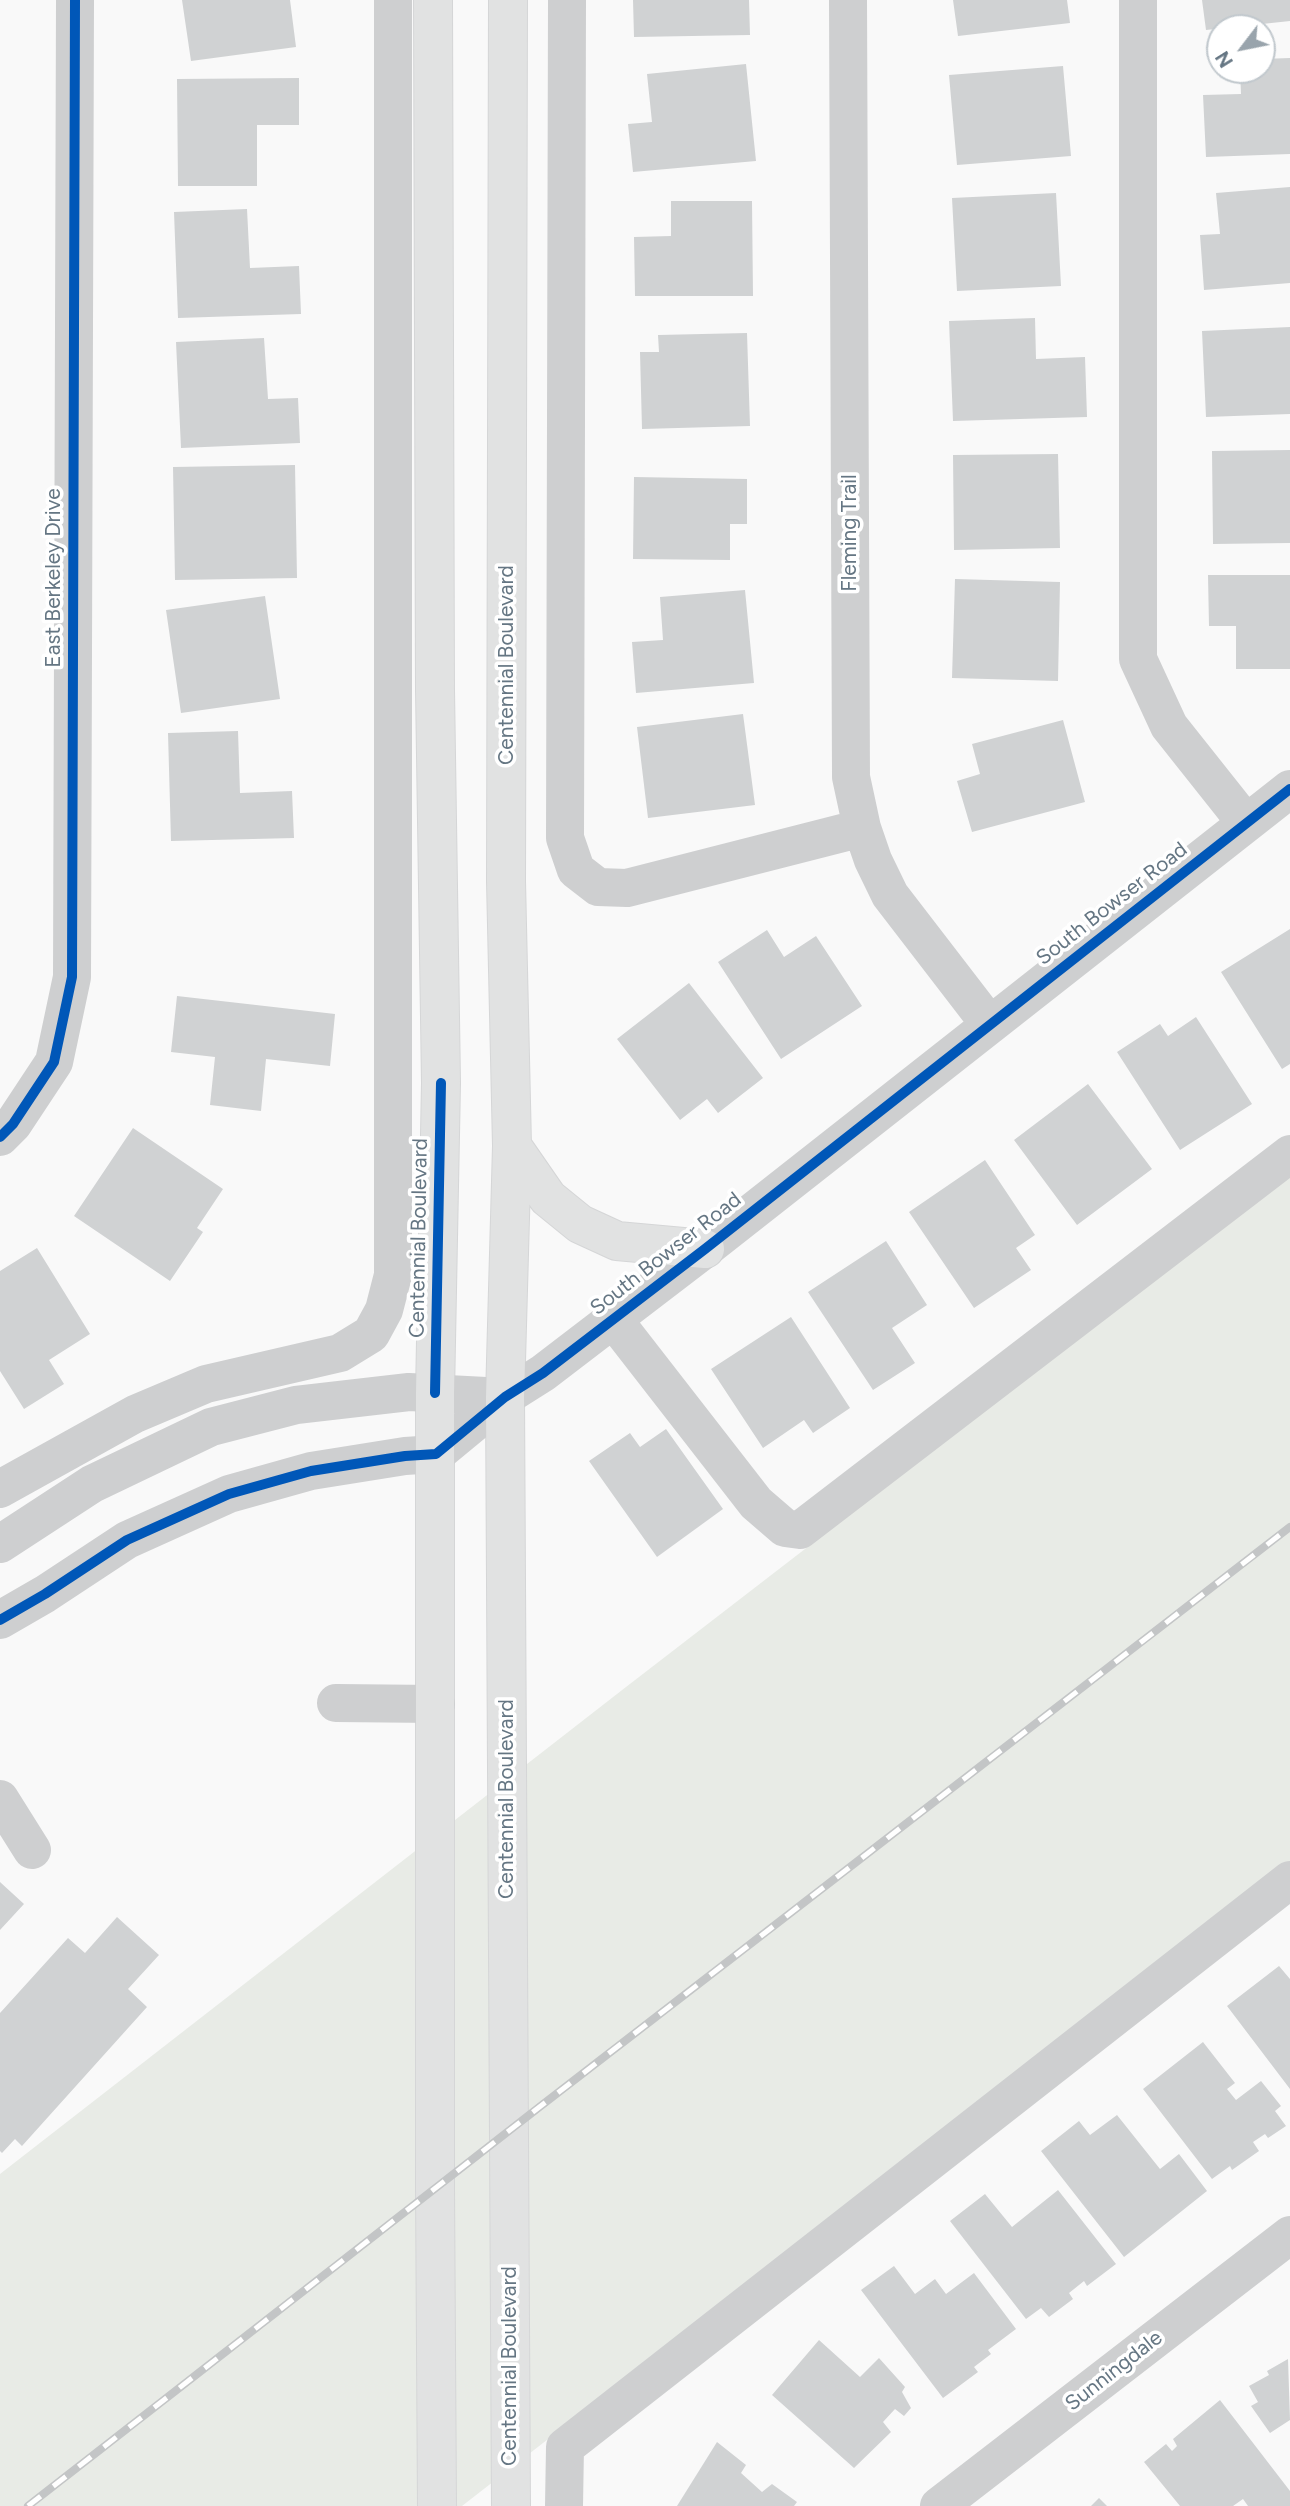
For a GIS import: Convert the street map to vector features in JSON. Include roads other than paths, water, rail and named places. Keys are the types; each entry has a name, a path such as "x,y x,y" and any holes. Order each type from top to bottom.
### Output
{"main road":[{"name":"Centennial Boulevard","path":"433,0 435,690 440,1083 435,1393 437,2506"},
{"name":"Centennial Boulevard","path":"508,0 506,881 512,1146 505,1397 511,2506"},
{"path":"512,1146 548,1198 580,1224 617,1241 705,1249"}],"street":[{"name":"East Berkeley Drive","path":"0,1137 13,1124 54,1062 72,976 75,0"},
{"path":"0,1489 135,1414 206,1384 340,1353 371,1334 384,1310 393,1275 393,0"},
{"path":"567,0 565,838 576,870 598,887 627,888 862,828"},
{"name":"Fleming Trail","path":"848,0 851,776 862,828 890,895 990,1025"},
{"path":"1138,0 1138,659 1169,726 1246,823"},
{"name":"South Bowser Road","path":"436,1454 505,1397 543,1373 705,1249 1290,789"},
{"path":"613,1319 756,1503 785,1528 800,1530 1290,1154"},
{"path":"0,1544 92,1484 211,1427 296,1405 409,1392 505,1397"},
{"path":"0,1620 127,1540 229,1494 311,1471 405,1456 436,1454"},
{"path":"335,1703 436,1704"},
{"path":"0,1799 32,1850"},
{"path":"564,2506 565,2448 1290,1880"},
{"name":"Sunningdale","path":"939,2506 1290,2235"}],"railway":[{"path":"28,2506 1290,1527"}]}
